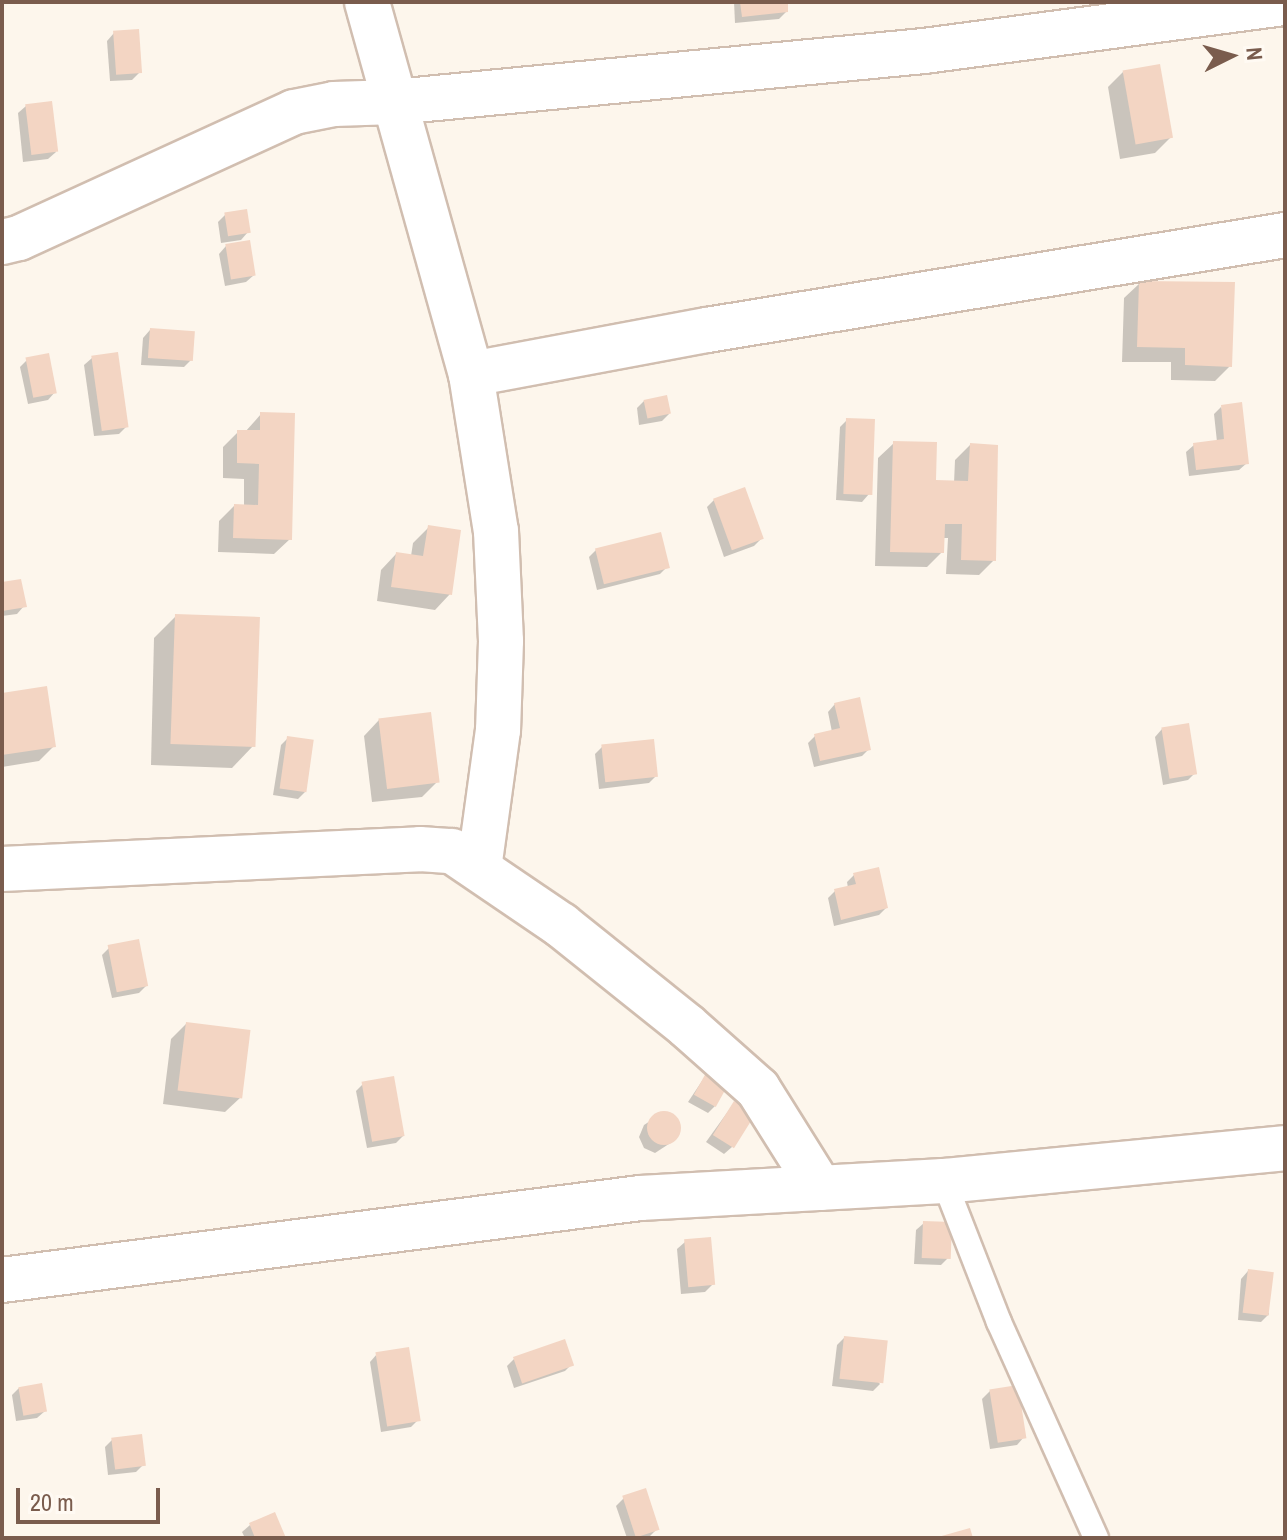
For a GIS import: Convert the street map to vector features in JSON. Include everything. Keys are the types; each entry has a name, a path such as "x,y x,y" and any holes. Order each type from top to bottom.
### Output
{"street":[{"path":"367,2 471,374 496,531 501,641 498,730 479,868"},
{"path":"2,242 19,238 294,112 334,104 395,102 924,51 1285,3"},
{"path":"471,374 707,330 1285,235"},
{"path":"2,869 420,849 452,851 595,952 687,1026 758,1089 820,1188"},
{"path":"2,1280 640,1198 944,1181 1285,1148"}],"lane":[{"path":"944,1181 999,1322 1096,1538"}],"building":[{"path":"740,2 788,2 788,12 742,17"},
{"path":"139,29 142,73 116,75 113,31"},
{"path":"1160,64 1173,138 1136,144 1123,71"},
{"path":"52,101 58,152 31,155 25,104"},
{"path":"247,209 251,233 228,236 224,213"},
{"path":"250,240 256,276 231,279 225,244"},
{"path":"1139,281 1235,282 1232,367 1185,365 1185,348 1137,347"},
{"path":"150,328 195,331 193,361 148,358"},
{"path":"118,352 129,427 102,431 91,356"},
{"path":"49,353 57,393 33,398 25,358"},
{"path":"667,395 671,414 647,419 644,400"},
{"path":"1242,402 1249,464 1196,470 1193,443 1224,439 1221,405"},
{"path":"260,412 295,413 292,540 233,538 234,504 258,505 259,464 237,463 237,430 260,430"},
{"path":"846,418 875,419 872,495 843,494"},
{"path":"893,441 937,442 936,480 968,481 970,443 998,445 996,561 961,560 962,524 945,524 944,553 890,552"},
{"path":"745,487 764,539 732,550 713,499"},
{"path":"428,525 461,530 452,595 391,587 396,552 423,556"},
{"path":"661,532 670,568 604,584 595,548"},
{"path":"21,579 27,607 2,611 2,582"},
{"path":"175,614 260,617 255,747 170,744"},
{"path":"47,686 56,747 2,755 2,693"},
{"path":"860,697 871,750 820,761 814,734 840,728 834,703"},
{"path":"431,712 440,782 387,789 378,718"},
{"path":"1189,723 1197,774 1169,779 1161,727"},
{"path":"287,736 314,740 306,792 280,788"},
{"path":"654,739 658,777 605,782 601,745"},
{"path":"879,867 888,908 841,920 834,889 856,884 853,873"},
{"path":"139,939 148,986 117,992 108,945"},
{"path":"186,1022 251,1030 242,1098 178,1090"},
{"path":"706,1073 728,1085 716,1107 694,1095"},
{"path":"394,1076 405,1136 372,1142 362,1082"},
{"path":"734,1101 755,1114 734,1148 713,1135"},
{"path":"664,1111 676,1116 681,1128 676,1140 664,1145 652,1140 647,1128 652,1116"},
{"path":"923,1221 952,1222 951,1259 922,1258"},
{"path":"711,1237 715,1285 688,1287 684,1239"},
{"path":"1248,1269 1274,1272 1268,1316 1243,1313"},
{"path":"844,1336 888,1341 883,1383 840,1379"},
{"path":"565,1339 574,1365 522,1383 513,1357"},
{"path":"409,1347 421,1421 387,1426 375,1352"},
{"path":"42,1383 47,1412 23,1416 18,1387"},
{"path":"1018,1385 1026,1438 998,1443 989,1390"},
{"path":"142,1434 146,1466 115,1470 111,1438"},
{"path":"646,1488 660,1530 636,1538 622,1496"},
{"path":"275,1512 286,1538 255,1538 249,1523"},
{"path":"970,1528 973,1538 938,1538 938,1537"}]}
